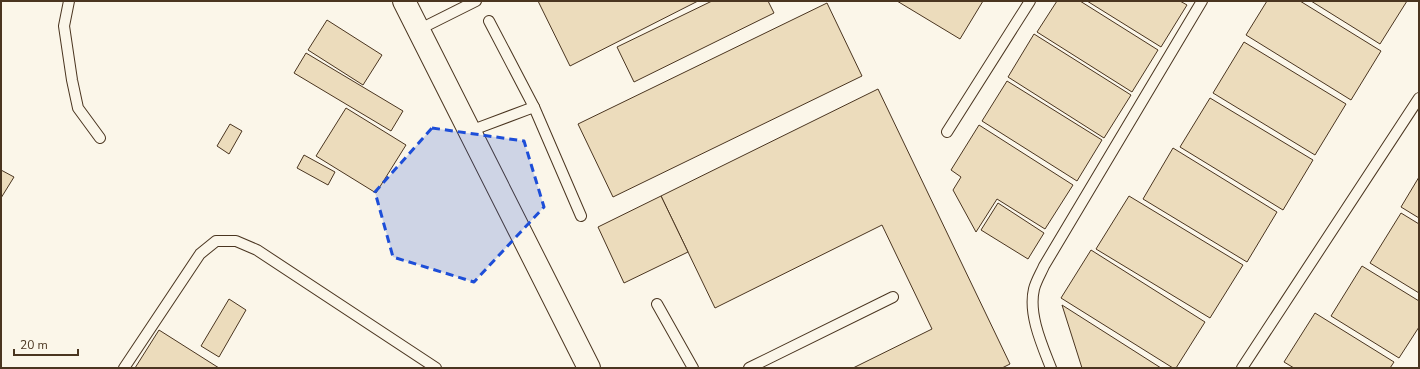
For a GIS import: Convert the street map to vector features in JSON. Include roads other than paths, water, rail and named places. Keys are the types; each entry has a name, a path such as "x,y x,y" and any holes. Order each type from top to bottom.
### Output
{"street":[{"path":"404,1 589,368"}],"lane":[{"path":"69,1 64,26 72,80 78,108 100,138"},
{"path":"418,30 476,1"},
{"path":"947,132 1030,1"},
{"path":"1051,368 1041,344 1033,314 1034,289 1044,266 1202,1"},
{"path":"489,21 534,107 581,216"},
{"path":"1242,368 1419,98"},
{"path":"470,131 534,107"},
{"path":"124,368 200,254 216,241 236,241 257,250 436,368"},
{"path":"749,368 893,297"},
{"path":"656,304 693,368"}]}
